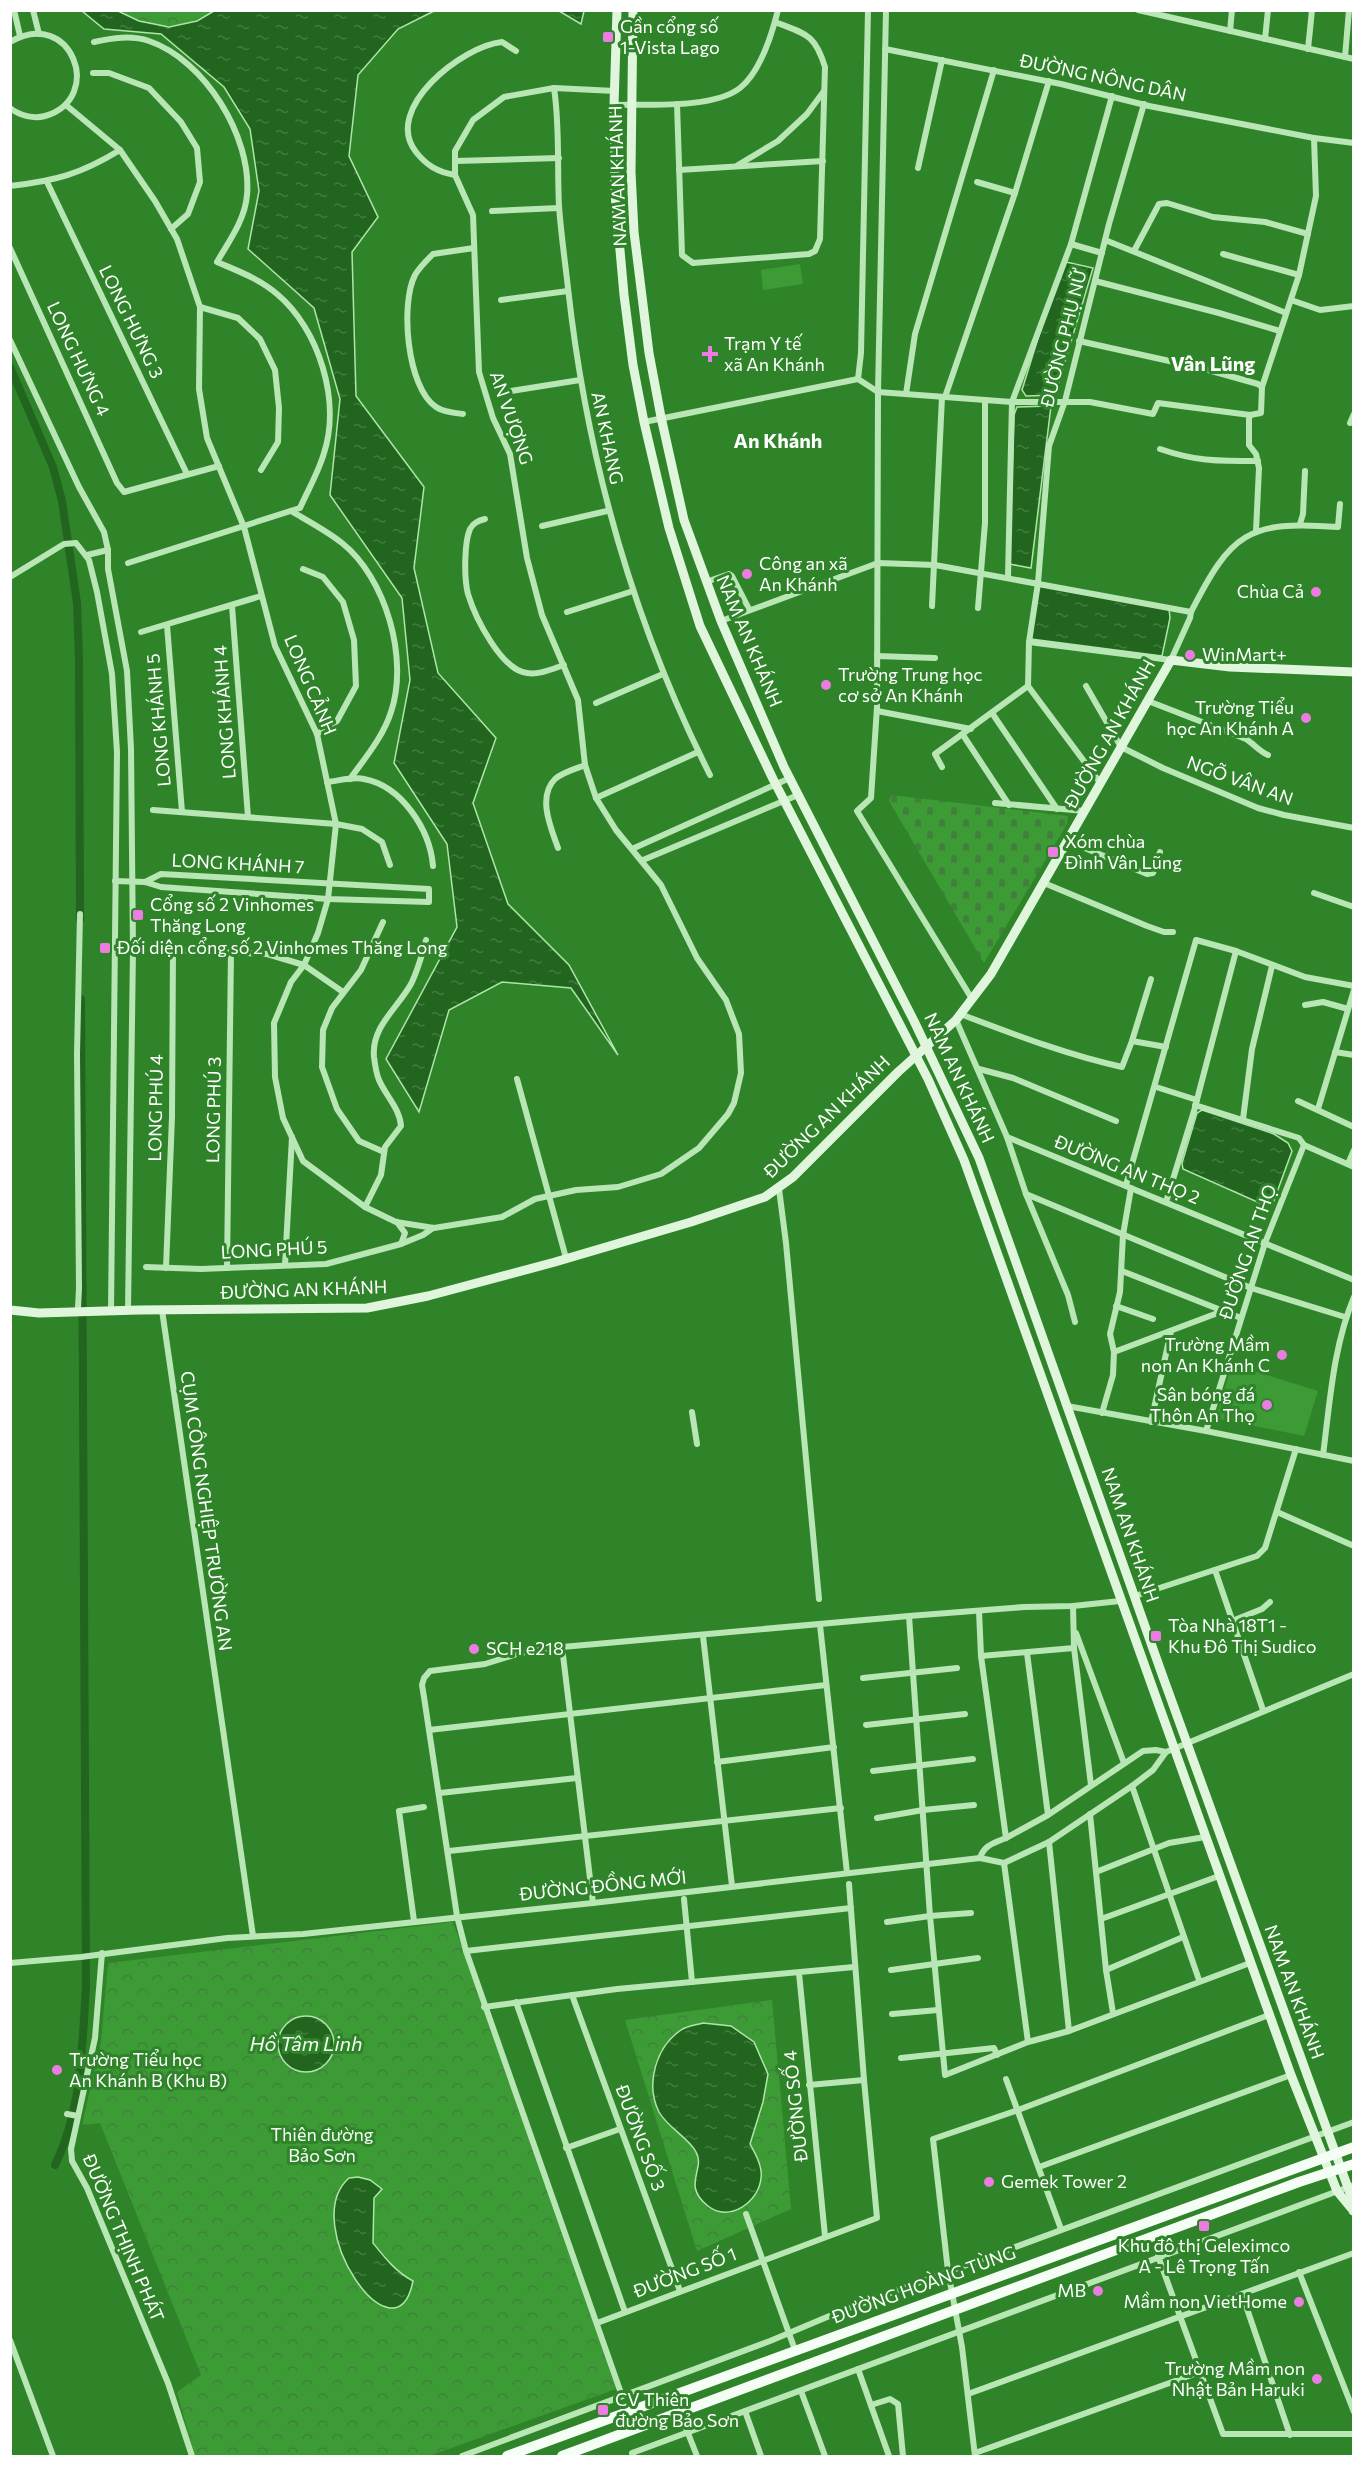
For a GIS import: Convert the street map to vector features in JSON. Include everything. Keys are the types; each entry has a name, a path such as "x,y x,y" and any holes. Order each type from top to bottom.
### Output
{"main road":[{"name":"ĐƯỜNG HOÀNG TÙNG","path":"507,2457 1353,2146"},
{"name":"ĐƯỜNG HOÀNG TÙNG","path":"562,2457 1353,2164"}],"street":[{"path":"14,10 20,36"},
{"path":"33,10 39,34"},
{"name":"NAM AN KHÁNH","path":"617,10 614,105 618,232 633,360 644,422 669,528 700,626 776,786 915,1056 964,1160 1120,1601 1170,1750 1206,1837 1278,2041 1328,2172 1337,2191 1352,2210"},
{"name":"NAM AN KHÁNH","path":"633,10 631,172 634,232 650,357 684,520 721,621 790,778 927,1046 979,1158 1326,2132 1340,2168 1350,2186 1352,2210"},
{"path":"614,105 677,104 714,99 740,88 762,59 778,10"},
{"path":"858,379 861,353 868,10"},
{"path":"886,10 878,392 877,711 871,798 857,811 972,999"},
{"path":"1138,10 1353,59"},
{"path":"1230,31 1232,10"},
{"path":"1265,39 1268,10"},
{"path":"1308,49 1312,10"},
{"path":"1345,57 1349,10"},
{"path":"677,104 682,255 693,263 808,254 815,251 820,240 825,67 819,46 803,33 775,22"},
{"path":"10,42 20,36 39,34 56,37 72,54 77,67 74,94 66,105 55,113 42,117 28,117 10,108"},
{"path":"94,42 116,37 148,41 171,52 205,80 221,105 244,154 247,197 240,222 217,262 260,282 278,294 296,312 319,358 327,387 329,410 324,453 300,508 128,563"},
{"path":"455,175 434,170 411,145 407,122 416,102 434,81 462,56 476,49 502,42 516,51"},
{"name":"ĐƯỜNG NÔNG DÂN","path":"885,49 1049,81 1144,104 1314,138 1353,143"},
{"path":"918,168 942,60"},
{"path":"906,394 915,334 994,70"},
{"path":"93,73 109,73 149,88 181,122 197,148 200,182 188,214 171,229"},
{"path":"932,606 943,397 1015,193 1049,81"},
{"name":"AN VƯỢNG","path":"435,1228 502,1217 535,1199 576,1190 618,1186 661,1174 699,1149 728,1114 734,1103 741,1073 739,1034 726,1000 697,958 661,885 643,860 616,830 596,798 585,765 578,700 542,615 527,558 520,504 510,454 493,418 478,372 473,215 455,175 455,151 472,120 504,97 554,88 615,91"},
{"name":"AN KHANG","path":"554,88 558,114 559,208 568,291 580,380 607,511 663,674 710,775"},
{"path":"734,167 778,141 807,114 825,90"},
{"path":"1008,577 1012,402 1071,244 1112,96"},
{"name":"ĐƯỜNG PHỤ NỮ","path":"1028,686 1029,642 1038,583 1049,446 1065,401 1105,240 1144,104"},
{"name":"LONG CẢNH","path":"66,105 120,150 155,201 177,239 200,307 199,389 207,438 244,527 275,646 317,734 336,824 328,899 318,933 304,965 291,982 274,1023 275,1077 283,1118 303,1161 365,1206 396,1222 435,1228"},
{"path":"644,422 858,379 878,392 1012,402 1090,402 1153,414 1158,403 1250,416 1261,414 1262,387 1299,275 1316,196 1314,138"},
{"path":"10,186 47,182 88,169 120,150"},
{"path":"455,161 559,158"},
{"path":"679,170 823,161"},
{"name":"LONG HƯNG 3","path":"47,182 187,474"},
{"path":"977,182 1015,193"},
{"path":"1134,251 1160,204 1167,203 1213,217 1265,222 1308,234"},
{"path":"492,211 559,208"},
{"path":"1105,240 1286,313"},
{"path":"1071,244 1102,253"},
{"name":"LONG HƯNG 4","path":"10,248 117,483 124,492 187,474"},
{"path":"463,414 436,407 426,396 416,378 410,350 410,297 415,275 433,254 474,248"},
{"path":"1224,254 1299,275"},
{"path":"1095,281 1209,310 1280,332"},
{"path":"501,300 568,291"},
{"path":"1291,300 1320,310 1353,306"},
{"path":"200,307 238,318 260,339 275,370 279,408 278,442 261,470"},
{"path":"10,340 82,494 98,519 108,550 108,569 127,671 131,749 133,950 128,1310"},
{"path":"1079,341 1201,368 1262,387"},
{"path":"633,360 650,357"},
{"path":"511,391 580,380"},
{"path":"978,608 985,523 985,400"},
{"path":"1350,423 1353,414"},
{"path":"1250,416 1248,443 1258,461 1256,531"},
{"path":"1160,449 1208,462 1258,461"},
{"path":"187,474 219,466"},
{"path":"1300,524 1303,514 1305,471"},
{"path":"1029,642 1171,660 1191,618 1191,612 1217,566 1237,542 1256,531 1300,524 1338,527 1340,504"},
{"path":"291,511 343,544 366,570 381,595 389,618 395,650 397,681 392,712 380,738 350,779"},
{"path":"542,526 607,511"},
{"path":"485,519 477,521 471,528 466,543 468,594 483,628 504,660 515,669 527,673 540,672 564,665"},
{"path":"10,577 64,544 75,542 82,554 87,555 108,550"},
{"path":"87,555 97,592 112,674 117,752 111,1311"},
{"path":"721,621 878,563 935,565 1191,612"},
{"path":"303,569 323,577 344,602 354,640 356,686 337,721 317,734"},
{"path":"706,582 729,574 749,609"},
{"path":"567,612 633,591"},
{"path":"141,632 261,596"},
{"name":"LONG KHÁNH 4","path":"232,606 248,817"},
{"name":"LONG KHÁNH 5","path":"167,625 182,812"},
{"path":"877,656 935,658"},
{"name":"ĐƯỜNG AN KHÁNH","path":"10,1310 39,1313 88,1313 128,1310 366,1308 428,1296 567,1258 691,1222 765,1197 779,1189 958,1017 991,974 1171,660 1230,667 1353,672"},
{"path":"596,703 663,674"},
{"path":"942,767 935,754 1028,686 1101,784"},
{"path":"1086,686 1121,747"},
{"path":"1148,701 1246,739 1268,755"},
{"path":"877,711 971,729"},
{"path":"992,713 1057,808"},
{"path":"963,735 1009,805"},
{"name":"NGÕ VÂN AN","path":"1121,747 1163,768 1258,808 1353,828"},
{"path":"596,798 698,752"},
{"path":"558,848 546,805 550,786 556,778 585,765"},
{"path":"327,782 362,778 372,781 402,800 427,838 433,866"},
{"path":"632,849 790,778"},
{"path":"643,860 798,795"},
{"path":"995,803 1086,811"},
{"path":"153,810 336,824 362,829 382,842 390,865"},
{"path":"1068,841 1147,874 1153,873 1160,852"},
{"name":"LONG KHÁNH 7","path":"115,881 145,882 161,887 328,899 429,902 429,889 161,874 145,882"},
{"path":"1044,882 1147,926 1164,932 1173,932"},
{"path":"1314,893 1353,907"},
{"path":"76,1312 79,1288 77,1054 80,915"},
{"path":"383,922 361,970 332,1008 323,1030 322,1066 337,1109 359,1141 384,1152"},
{"path":"365,1206 381,1175 384,1152 402,1126 397,1111 379,1080 374,1059 374,1039 410,985 418,968 426,940"},
{"path":"1102,1413 1113,1375 1114,1352 1110,1334 1122,1271 1122,1235 1129,1186 1196,940 1236,951 1305,977 1353,988 1349,1013 1318,1109"},
{"path":"152,949 267,954 304,965 343,992"},
{"name":"LONG PHÚ 4","path":"166,1268 172,1117 173,950"},
{"path":"1166,1202 1196,1103 1236,951"},
{"name":"LONG PHÚ 3","path":"227,1268 231,952"},
{"path":"1243,1119 1252,1049 1272,966"},
{"path":"958,1017 1096,1061 1122,1067 1151,979"},
{"path":"1305,1005 1323,1002 1349,1013"},
{"path":"958,1017 1007,1137 1026,1194 1068,1295 1075,1322"},
{"path":"1132,1041 1166,1047"},
{"path":"1335,1052 1353,1055"},
{"path":"979,1069 1013,1078 1116,1121"},
{"path":"517,1079 567,1258"},
{"path":"1156,1087 1299,1138 1304,1145 1351,1166 1353,1150"},
{"path":"1298,1101 1353,1127"},
{"path":"285,1265 292,1137"},
{"name":"ĐƯỜNG AN THỌ 2","path":"1007,1137 1353,1280"},
{"name":"ĐƯỜNG AN THỌ","path":"1206,1431 1265,1243 1304,1145"},
{"path":"779,1189 819,1599"},
{"path":"1026,1194 1251,1288 1345,1317"},
{"path":"396,1222 405,1233 401,1244"},
{"name":"LONG PHÚ 5","path":"146,1267 227,1268 326,1264 401,1244 435,1228"},
{"path":"1122,1271 1241,1318"},
{"path":"1323,1455 1335,1360 1345,1317 1353,1297"},
{"path":"1116,1306 1153,1319"},
{"name":"CỤM CÔNG NGHIỆP TRƯỜNG AN","path":"162,1310 253,1936"},
{"path":"1114,1352 1223,1311"},
{"path":"1151,1422 1172,1331"},
{"path":"1052,1408 1067,1406 1353,1461"},
{"path":"692,1412 697,1444"},
{"path":"1135,1596 1257,1556 1265,1548 1296,1449"},
{"path":"1277,1512 1353,1546"},
{"path":"1215,1570 1263,1710"},
{"path":"622,2396 466,1951 457,1916 449,1851 422,1685 424,1678 430,1671 484,1665 520,1653 562,1647 909,1616 1120,1601"},
{"path":"1232,1621 1262,1609 1270,1602"},
{"path":"1073,1606 1074,1648 1091,1785"},
{"path":"979,1611 981,1656 1006,1838"},
{"path":"909,1616 926,1865 945,2075 1028,2042 1069,2031 1199,1980 1250,1963"},
{"path":"820,1625 848,1874"},
{"path":"1075,1630 1124,1763"},
{"path":"703,1636 732,1886"},
{"path":"562,1647 593,1903"},
{"path":"981,1656 1074,1648"},
{"path":"1027,1653 1048,1815"},
{"path":"863,1678 957,1668"},
{"path":"1170,1750 1153,1770 1132,1786 1049,1842 1004,1863 980,1858 982,1851 988,1845 1048,1815 1143,1751 1170,1750 1353,1674"},
{"path":"429,1730 826,1686"},
{"path":"866,1725 965,1714"},
{"path":"717,1762 834,1747"},
{"path":"873,1771 973,1760"},
{"path":"440,1794 577,1778"},
{"path":"1132,1786 1199,1980"},
{"path":"877,1818 923,1810 974,1805"},
{"path":"414,1921 399,1811 424,1807"},
{"path":"449,1851 841,1808"},
{"path":"1090,1814 1106,1970 1113,2013"},
{"path":"1096,1872 1169,1843 1206,1837"},
{"path":"1049,1842 1069,2031"},
{"name":"ĐƯỜNG ĐỒNG MỚI","path":"10,1963 253,1936 303,1934 593,1903 980,1858"},
{"path":"1004,1863 1028,2042"},
{"path":"1101,1919 1219,1876"},
{"path":"746,2214 762,2260 877,2218 849,1884"},
{"path":"684,1899 692,1982"},
{"path":"466,1951 851,1908"},
{"path":"887,1922 971,1913"},
{"path":"1106,1970 1183,1937"},
{"name":"ĐƯỜNG THỊNH PHÁT","path":"102,1953 95,2035 73,2115 72,2161 87,2187 168,2383 192,2457"},
{"path":"891,1970 978,1958"},
{"path":"484,2007 692,1982 855,1967"},
{"name":"ĐƯỜNG SỐ 4","path":"799,1973 825,2236"},
{"name":"ĐƯỜNG SỐ 3","path":"572,1995 680,2292"},
{"path":"516,2002 625,2312"},
{"path":"892,2014 938,2010"},
{"path":"1200,2372 975,2455 959,2331 948,2271 933,2139 1018,2110 1269,2015"},
{"path":"1278,2041 1292,2036"},
{"path":"902,2058 994,2048 997,2055"},
{"path":"1039,2168 1291,2075"},
{"path":"1006,2079 1061,2229"},
{"path":"809,2085 864,2080"},
{"path":"462,2457 789,2334 838,2312 1353,2122"},
{"path":"567,2148 620,2128"},
{"path":"633,2457 632,2453 1350,2186"},
{"path":"968,2394 1353,2253"},
{"path":"1158,2256 1223,2434 1353,2434"},
{"name":"ĐƯỜNG SỐ 1","path":"597,2323 762,2260 795,2350"},
{"path":"1299,2272 1353,2412"},
{"path":"1242,2294 1290,2435"},
{"path":"10,2340 52,2457"},
{"path":"858,2369 889,2457"},
{"path":"801,2391 825,2457"},
{"path":"871,2405 890,2399 898,2404 903,2457"},
{"path":"745,2411 761,2457"},
{"path":"680,2413 697,2457"}],"green space":[{"path":"118,11 214,11 189,22 166,25 143,21"},
{"path":"800,264 803,284 763,290 761,270"},
{"path":"891,795 1068,816 1067,824 984,963 889,801"},
{"name":"Sân bóng đá Thôn An Thọ","path":"1232,1364 1318,1391 1304,1436 1216,1418"},
{"name":"Thiên đường Bảo Sơn","path":"453,1922 616,2389 429,2456 195,2456 177,2392 201,2375 100,2123 82,2125 101,2042 108,1963"},
{"path":"772,2000 791,2209 697,2251 625,2020"}],"water":[{"path":"82,11 118,11 139,21 169,27 197,21 214,11 434,11 398,29 358,75 349,156 378,217 352,252 356,396 424,487 414,568 438,673 496,738 473,803 508,904 569,965 618,1055 571,988 502,982 449,1010 419,1112 386,1059 457,927 447,844 394,763 410,680 402,598 330,495 340,399 314,308 248,249 259,191 250,129 224,87 161,34 104,29"},
{"path":"559,11 584,11 581,24"},
{"path":"1066,262 1093,268 1055,395 1026,396 1022,390 1056,280"},
{"path":"1051,406 1031,568 1009,564 1014,415 1017,407"},
{"path":"1044,585 1169,609 1170,618 1162,656 1031,639 1036,588"},
{"path":"1202,1110 1274,1134 1288,1143 1292,1151 1273,1203 1264,1205 1183,1169 1182,1163 1197,1113"},
{"name":"Hồ Tâm Linh","path":"300,2016 312,2016 326,2024 334,2038 332,2055 326,2064 312,2072 300,2072 283,2060 278,2050 278,2038 290,2021"},
{"path":"703,2023 731,2026 754,2042 768,2074 763,2102 750,2144 761,2169 759,2187 749,2202 733,2211 716,2211 700,2198 695,2184 698,2165 696,2152 659,2112 653,2090 655,2067 665,2046 681,2030"},
{"path":"358,2177 370,2180 382,2189 374,2198 373,2243 396,2269 413,2281 403,2303 389,2308 372,2298 355,2279 342,2253 335,2226 336,2199 349,2178"}],"waterway":[{"path":"10,367 53,467 62,501 77,603 80,920"},
{"path":"55,2165 64,2144 76,2100 82,2055 86,1986 81,999"}],"place":[{"name":"Gần cổng số 1-Vista Lago","path":"608,37"},
{"name":"Trạm Y tế xã An Khánh","path":"710,354"},
{"name":"Công an xã An Khánh","path":"747,574"},
{"name":"Chùa Cả","path":"1316,592"},
{"name":"WinMart+","path":"1190,655"},
{"name":"Trường Trung học cơ sở An Khánh","path":"826,685"},
{"name":"Trường Tiểu học An Khánh A","path":"1306,718"},
{"name":"Xóm chùa Đình Vân Lũng","path":"1053,852"},
{"name":"Cổng số 2 Vinhomes Thăng Long","path":"138,915"},
{"name":"Đối diện cổng số 2 Vinhomes Thăng Long","path":"105,948"},
{"name":"Trường Mầm non An Khánh C","path":"1282,1355"},
{"name":"Sân bóng đá Thôn An Thọ","path":"1267,1405"},
{"name":"Tòa Nhà 18T1 - Khu Đô Thị Sudico","path":"1156,1636"},
{"name":"SCH e218","path":"474,1649"},
{"name":"Trường Tiểu học An Khánh B (Khu B)","path":"57,2070"},
{"name":"Gemek Tower 2","path":"989,2182"},
{"name":"Khu đô thị Geleximco A - Lê Trọng Tấn","path":"1204,2226"},
{"name":"MB","path":"1098,2291"},
{"name":"Mầm non VietHome","path":"1299,2302"},
{"name":"Trường Mầm non Nhật Bản Haruki","path":"1317,2379"},
{"name":"CV Thiên đường Bảo Sơn","path":"603,2410"}],"district":[{"name":"Vân Lũng","path":"1213,364"},
{"name":"An Khánh","path":"778,441"}]}
